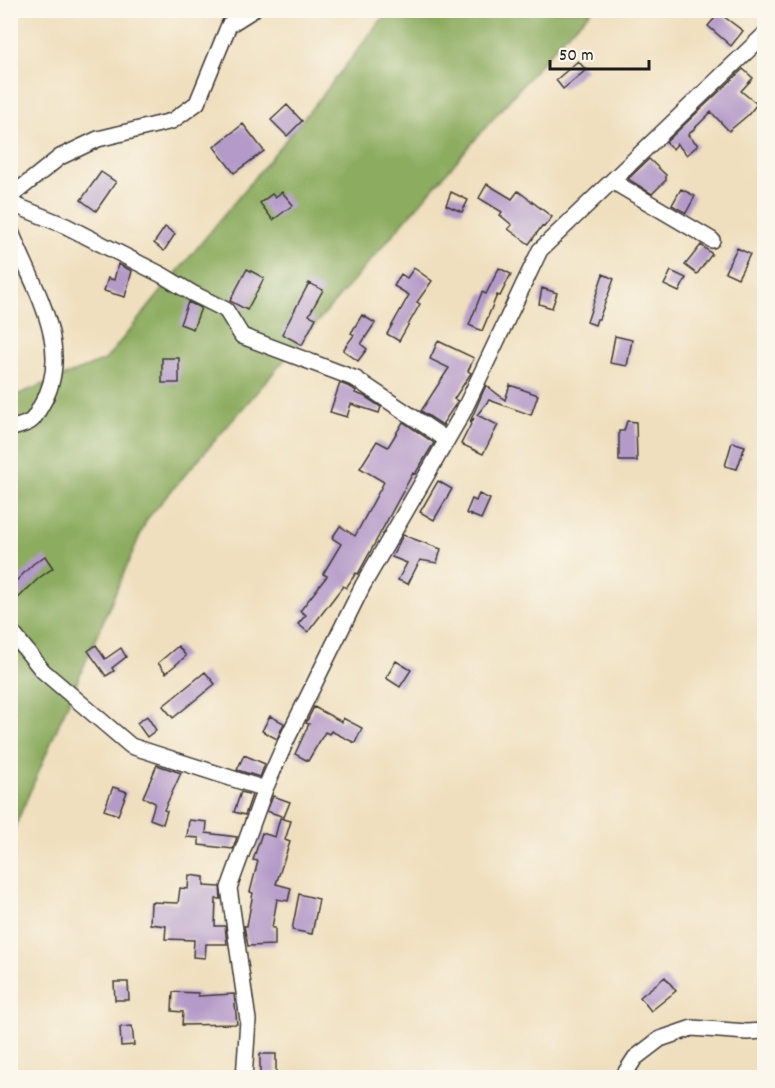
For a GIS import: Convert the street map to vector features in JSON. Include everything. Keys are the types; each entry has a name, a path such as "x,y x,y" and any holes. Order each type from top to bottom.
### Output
{"street":[{"path":"10,197 60,157 98,139 172,121 197,103 229,25 253,10"},
{"path":"244,1077 248,1020 229,888 287,740 363,585 462,414 540,250 765,35"},
{"path":"612,181 712,240"},
{"path":"10,203 66,226 226,310 242,336 356,379 447,440"},
{"path":"10,229 46,314 54,352 51,389 31,421 10,429"},
{"path":"10,630 43,671 130,747 266,789"},
{"path":"622,1077 635,1059 660,1040 692,1028 765,1031"}],"green space":[{"path":"388,11 592,11 563,38 147,519 11,836 11,397 105,360 325,92"}],"building":[{"path":"719,13 743,31 731,46 708,26"},
{"path":"578,61 586,70 563,89 556,80"},
{"path":"743,69 753,78 741,91 757,104 748,115 729,131 711,112 688,135 698,145 687,155 677,144 673,149 666,142"},
{"path":"287,105 302,121 287,136 271,120"},
{"path":"243,124 264,151 234,173 214,147"},
{"path":"649,159 666,175 666,180 652,194 628,179"},
{"path":"101,172 116,182 96,211 81,200"},
{"path":"487,184 512,199 518,191 552,217 529,244 508,229 512,225 500,215 502,212 479,198"},
{"path":"681,189 695,196 686,213 672,205"},
{"path":"282,192 293,205 273,220 260,203 272,194 275,197"},
{"path":"451,192 468,200 462,212 446,205"},
{"path":"165,227 175,234 164,251 154,243"},
{"path":"701,245 712,254 697,274 685,265"},
{"path":"737,248 750,254 738,278 725,272"},
{"path":"118,264 132,271 125,297 104,291 108,278 114,280"},
{"path":"414,268 432,281 417,302 420,304 399,341 387,334 409,295 394,286 401,274 407,278"},
{"path":"499,268 511,274 500,296 497,295 482,331 469,325 482,292 486,294"},
{"path":"247,269 264,278 247,310 230,301"},
{"path":"671,271 686,278 679,292 664,285"},
{"path":"603,274 614,279 595,325 587,322"},
{"path":"309,283 323,290 309,315 316,318 302,345 282,334"},
{"path":"542,288 557,293 552,308 539,304"},
{"path":"188,302 201,308 193,329 180,324"},
{"path":"362,315 375,323 361,344 367,349 358,361 343,350 354,335 351,333"},
{"path":"615,336 632,340 627,366 610,363"},
{"path":"438,341 474,358 468,371 471,373 454,399 458,401 443,423 444,426 421,411 449,368 430,359"},
{"path":"162,358 179,358 179,383 162,383"},
{"path":"340,383 381,407 379,413 351,404 347,417 330,412"},
{"path":"486,385 505,400 510,385 538,395 531,415 489,400 477,415 498,425 483,454 461,444 474,418 470,422"},
{"path":"627,421 636,422 637,461 619,461 619,431 624,431"},
{"path":"403,422 434,443 415,474 413,473 358,574 356,573 346,588 343,586 308,632 298,624 306,615 300,611 327,576 323,574 341,544 332,538 340,526 355,536 384,482 360,468 377,441 388,447"},
{"path":"732,442 745,446 737,469 725,466"},
{"path":"438,481 452,489 434,520 420,512"},
{"path":"479,494 490,499 481,519 466,513 472,499 476,501"},
{"path":"403,535 441,549 437,563 420,560 408,584 398,580 407,563 392,557"},
{"path":"45,556 53,568 16,600 10,594 10,587 33,564"},
{"path":"96,645 105,659 121,648 126,657 112,668 114,671 106,676 88,651"},
{"path":"178,646 186,656 166,673 158,663"},
{"path":"396,661 411,670 400,687 386,678"},
{"path":"205,672 215,684 173,718 163,706"},
{"path":"314,707 342,722 343,718 362,728 355,743 331,731 329,734 325,732 308,761 295,754"},
{"path":"147,716 156,730 147,737 137,723"},
{"path":"270,716 284,723 277,739 262,731"},
{"path":"244,755 265,764 260,777 237,770"},
{"path":"157,765 181,773 164,810 167,811 163,824 150,819 155,803 143,797"},
{"path":"113,787 127,792 118,815 104,810"},
{"path":"241,792 252,795 245,815 234,812"},
{"path":"273,796 290,802 284,817 267,811"},
{"path":"280,818 291,821 285,840 290,842 276,884 291,888 288,901 277,899 272,928 275,928 275,945 248,946 244,926 247,926 253,893 250,892 258,861 253,860 262,833 275,837"},
{"path":"189,820 207,822 206,833 237,837 233,849 199,845 199,838 187,837"},
{"path":"189,875 204,877 204,886 220,887 221,899 216,899 215,926 225,926 227,944 206,944 205,958 193,957 194,940 165,939 166,926 150,924 151,902 178,903 180,888 188,889"},
{"path":"299,894 319,899 312,934 292,930"},
{"path":"665,977 676,991 651,1011 640,997"},
{"path":"114,982 128,982 129,1000 115,1000"},
{"path":"173,992 198,993 198,996 234,994 237,1024 182,1025 183,1012 172,1011"},
{"path":"132,1026 134,1045 121,1046 120,1027"},
{"path":"260,1054 276,1054 276,1077 260,1077"}]}
